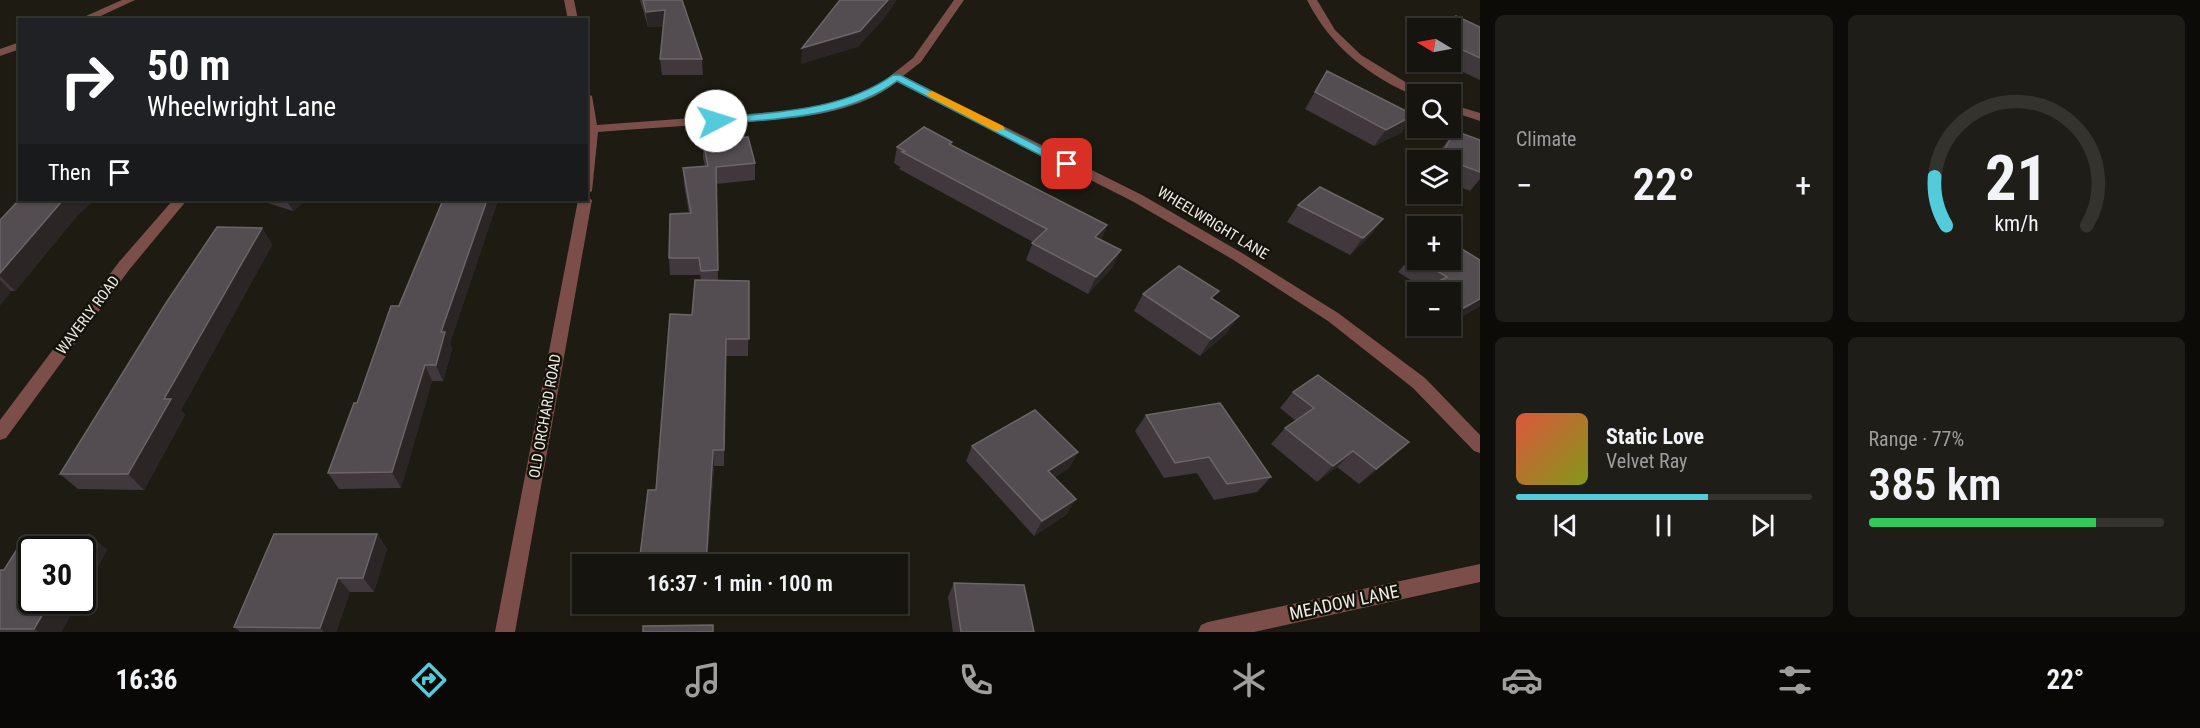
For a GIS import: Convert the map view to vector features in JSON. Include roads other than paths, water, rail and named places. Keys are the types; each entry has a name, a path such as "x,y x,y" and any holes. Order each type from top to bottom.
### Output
{"street":[{"path":"87,18 130,0"},
{"path":"569,0 573,18"},
{"path":"592,129 787,115 834,106 879,90 917,60 958,0"},
{"path":"1312,0 1321,20 1338,42 1368,65 1407,87"},
{"path":"0,53 18,46"},
{"name":"WHEELWRIGHT LANE","path":"896,77 1137,198 1237,256 1333,317 1419,383 1480,446"},
{"path":"588,107 592,129 588,170"},
{"path":"1461,110 1480,117"},
{"name":"WAVERLY ROAD","path":"0,433 124,266 179,201"},
{"name":"OLD ORCHARD ROAD","path":"505,632 585,201"},
{"name":"MEADOW LANE","path":"1208,632 1480,573"}]}
